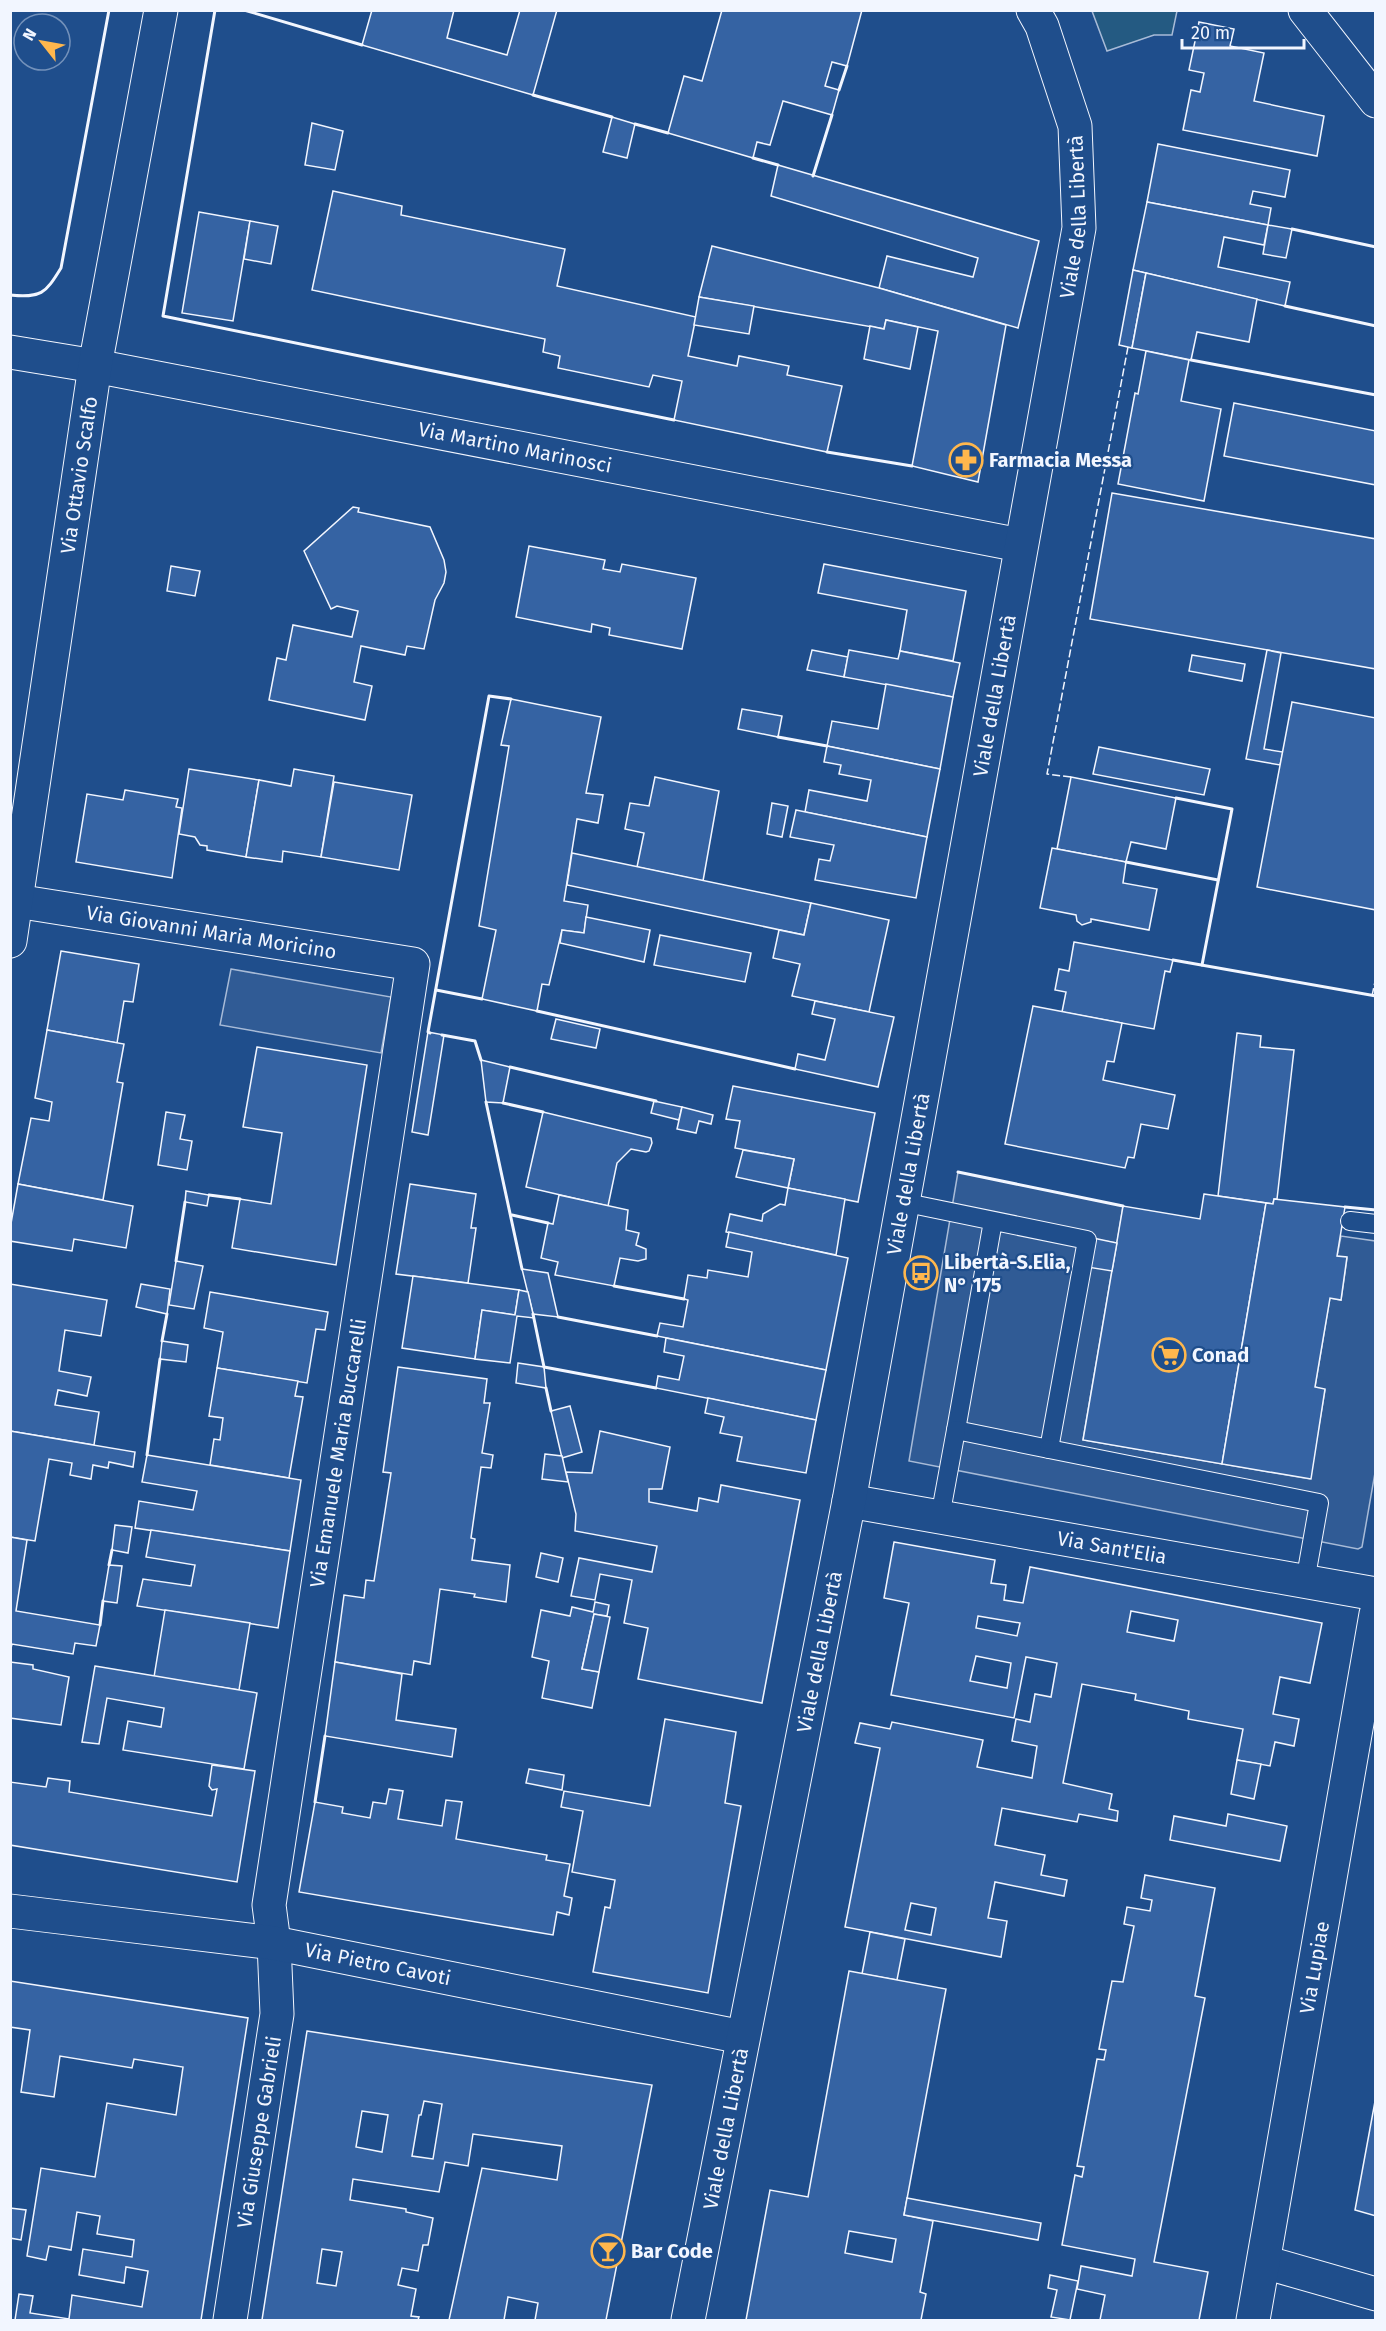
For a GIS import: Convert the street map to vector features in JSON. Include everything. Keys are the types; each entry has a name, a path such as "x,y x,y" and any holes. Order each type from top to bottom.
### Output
{"street":[{"name":"Via Ottavio Scalfo","path":"10,941 14,901 95,366 161,10"},
{"path":"1305,10 1376,101"},
{"name":"Viale della Libertà","path":"688,2320 849,1501 1079,228 1075,126 1038,16"},
{"name":"Via Martino Marinosci","path":"10,352 95,366 1020,545"},
{"name":"Via Giovanni Maria Moricino","path":"14,901 413,964"},
{"name":"Via Emanuele Maria Buccarelli","path":"274,1943 268,1905 413,964"},
{"name":"Via Sant'Elia","path":"849,1501 1376,1594"},
{"name":"Via Lupiae","path":"1253,2320 1376,1614"},
{"name":"Via Pietro Cavoti","path":"10,1911 274,1943 742,2037"},
{"name":"Via Giuseppe Gabrieli","path":"230,2320 277,2014 274,1943"},
{"path":"1264,2262 1376,2295"}],"lane":[{"path":"902,1202 1087,1240 1049,1449"},
{"path":"940,1517 993,1221"},
{"path":"1350,1221 1376,1224"},
{"path":"956,1430 1319,1503 1305,1582"}],"shaded area":[{"path":"1092,10 1177,11 1172,35 1154,35 1107,51"},
{"path":"231,969 391,997 381,1053 220,1025"},
{"path":"958,1172 1123,1206 1117,1243 1093,1239 1112,1271 1083,1440 1310,1479 1325,1390 1315,1387 1330,1298 1341,1300 1347,1258 1337,1256 1341,1236 1375,1241 1375,1473 1362,1547 1358,1549 909,1461"}],"building":[{"path":"372,10 454,10 447,38 507,55 520,10 557,10 533,95 362,45"},
{"path":"722,10 862,10 847,66 832,62 825,86 839,90 832,115 783,101 770,145 757,142 753,158 668,133 684,76 702,81"},
{"path":"1199,22 1234,29 1230,46 1264,53 1254,101 1324,116 1317,156 1183,130 1191,90 1200,92 1204,73 1189,70"},
{"path":"612,117 635,124 627,158 603,152"},
{"path":"312,123 343,131 335,170 305,165"},
{"path":"1158,144 1290,170 1285,197 1253,191 1250,204 1271,208 1268,225 1147,202"},
{"path":"778,165 1039,241 1018,328 879,288 887,256 973,277 978,258 771,196"},
{"path":"333,191 402,206 401,215 565,249 557,286 696,317 688,356 737,366 739,356 789,366 787,375 842,386 827,452 674,420 682,381 653,375 649,387 558,368 560,356 543,352 545,339 312,290"},
{"path":"1147,202 1268,225 1264,245 1224,237 1218,267 1290,282 1285,306 1133,270"},
{"path":"199,212 250,221 233,321 182,313"},
{"path":"250,221 278,226 271,264 244,259"},
{"path":"1268,225 1292,229 1286,258 1263,254"},
{"path":"712,246 879,288 1006,325 978,482 912,466 938,331 886,320 884,329 699,297"},
{"path":"1133,270 1146,273 1132,348 1119,345"},
{"path":"1146,273 1257,299 1249,342 1197,332 1191,360 1132,348"},
{"path":"699,297 754,306 749,334 694,325"},
{"path":"886,320 918,327 910,369 864,359 870,326 884,329"},
{"path":"1146,351 1189,360 1181,401 1221,409 1204,501 1118,484 1135,393 1138,394"},
{"path":"1234,403 1376,431 1376,485 1224,456"},
{"path":"1112,493 1376,539 1376,669 1090,619"},
{"path":"353,507 359,508 358,512 430,527 444,560 446,572 444,583 435,600 424,649 407,646 405,655 361,646 354,682 372,686 365,720 269,700 277,658 286,660 293,625 352,637 358,611 337,606 331,609 304,551"},
{"path":"529,546 605,560 603,569 620,572 622,564 696,578 682,649 609,635 610,628 592,624 591,632 516,617"},
{"path":"824,564 966,591 953,661 900,651 907,610 818,593"},
{"path":"171,566 200,571 195,596 167,591"},
{"path":"812,650 848,657 844,677 807,670"},
{"path":"849,650 898,659 900,651 960,663 953,697 844,677"},
{"path":"1267,650 1281,653 1264,749 1283,752 1280,765 1246,759"},
{"path":"1192,655 1245,664 1242,681 1189,671"},
{"path":"886,684 953,697 940,769 827,746 832,721 878,729"},
{"path":"511,699 601,717 586,793 603,795 598,823 577,819 564,901 588,905 584,933 562,930 549,985 542,984 537,1011 482,999 496,930 479,926 509,746 501,745"},
{"path":"1292,702 1376,718 1376,910 1257,887"},
{"path":"742,709 782,716 778,737 738,729"},
{"path":"827,746 940,769 927,837 805,812 809,790 867,801 871,780 839,774 841,765 824,762"},
{"path":"1099,747 1210,769 1204,795 1093,774"},
{"path":"189,769 259,780 246,857 207,850 207,846 200,845 195,837 179,834"},
{"path":"294,769 334,776 321,857 283,851 282,862 246,857 259,780 291,786"},
{"path":"655,777 719,791 703,881 637,867 644,833 625,829 630,803 649,806"},
{"path":"1071,777 1176,798 1166,849 1131,842 1126,862 1057,849"},
{"path":"334,782 412,795 399,870 321,857"},
{"path":"125,790 178,799 176,807 182,808 172,878 76,862 87,794 123,800"},
{"path":"772,803 788,806 782,837 767,834"},
{"path":"796,810 927,837 916,898 815,880 819,859 830,861 834,845 790,837"},
{"path":"1052,848 1126,862 1123,883 1157,889 1149,930 1091,919 1091,922 1082,925 1077,921 1076,915 1040,908"},
{"path":"572,853 811,903 804,935 567,885"},
{"path":"811,903 889,920 869,1012 792,996 800,964 773,958 779,930 804,935"},
{"path":"586,917 650,930 644,962 560,943 562,930 584,933"},
{"path":"660,935 751,953 745,982 654,965"},
{"path":"1074,942 1173,960 1170,972 1165,971 1154,1029 1062,1012 1066,992 1055,990 1059,969 1069,971"},
{"path":"61,951 139,964 133,1002 124,1001 117,1043 47,1030"},
{"path":"815,1001 894,1017 878,1087 795,1069 798,1054 825,1060 835,1019 812,1014"},
{"path":"1033,1006 1122,1023 1114,1062 1107,1061 1103,1080 1175,1095 1168,1129 1141,1124 1134,1158 1128,1157 1125,1168 1005,1144"},
{"path":"556,1019 600,1029 596,1048 551,1039"},
{"path":"47,1030 124,1044 117,1082 123,1083 103,1200 18,1184 31,1118 49,1121 52,1102 35,1098"},
{"path":"428,1032 444,1035 428,1135 412,1132"},
{"path":"1237,1033 1261,1036 1260,1047 1294,1050 1277,1199 1274,1199 1273,1204 1218,1196"},
{"path":"257,1047 367,1065 336,1265 232,1248 240,1199 271,1204 282,1133 243,1127"},
{"path":"481,1060 510,1067 503,1103 486,1102"},
{"path":"733,1086 875,1113 858,1202 788,1188 794,1159 735,1148 740,1121 726,1119"},
{"path":"654,1101 682,1107 679,1120 651,1113"},
{"path":"682,1107 713,1115 711,1124 699,1121 696,1133 677,1129"},
{"path":"166,1112 185,1115 180,1139 192,1141 187,1170 158,1165"},
{"path":"543,1112 651,1138 649,1151 631,1149 617,1163 608,1206 526,1187"},
{"path":"743,1150 794,1159 788,1188 736,1177"},
{"path":"18,1184 133,1206 126,1248 74,1239 72,1251 10,1241"},
{"path":"410,1184 476,1194 471,1228 476,1228 468,1283 396,1274"},
{"path":"788,1188 845,1199 836,1255 726,1232 730,1214 762,1221 763,1214 780,1204 785,1205"},
{"path":"186,1191 209,1195 207,1206 185,1202"},
{"name":"Conad","path":"1204,1194 1266,1203 1222,1464 1083,1440 1123,1206 1200,1219"},
{"path":"559,1195 628,1210 626,1230 639,1233 636,1245 646,1249 646,1259 638,1261 620,1258 614,1286 555,1275 558,1262 541,1258 548,1223 553,1224"},
{"path":"1274,1199 1345,1207 1337,1256 1347,1257 1341,1300 1330,1298 1315,1387 1325,1389 1311,1479 1222,1464 1266,1203 1273,1204"},
{"path":"729,1232 848,1258 826,1370 657,1336 660,1323 683,1327 688,1300 684,1299 688,1275 707,1278 708,1270 748,1277 752,1252 726,1247"},
{"path":"1093,1238 1117,1243 1112,1271 1087,1267"},
{"path":"176,1261 203,1266 194,1309 169,1305"},
{"path":"522,1269 548,1273 558,1317 533,1314"},
{"path":"413,1276 519,1290 515,1315 482,1310 475,1359 402,1348"},
{"path":"10,1284 107,1300 101,1336 65,1330 59,1371 91,1377 87,1396 58,1390 55,1405 99,1412 94,1445 10,1431"},
{"path":"141,1284 170,1289 167,1314 136,1307"},
{"path":"519,1290 528,1292 534,1318 517,1316 510,1363 475,1359 482,1310 515,1315"},
{"path":"210,1292 328,1312 325,1330 316,1329 307,1383 217,1368 223,1332 204,1328"},
{"path":"666,1338 826,1370 816,1420 656,1388 658,1376 679,1380 684,1356 664,1352"},
{"path":"162,1341 188,1345 186,1362 160,1359"},
{"path":"518,1363 544,1367 546,1388 516,1383"},
{"path":"398,1367 487,1379 484,1403 490,1403 482,1453 493,1455 491,1468 481,1467 471,1538 475,1539 472,1560 510,1565 506,1602 474,1597 475,1594 440,1589 430,1664 414,1661 412,1675 335,1662 344,1595 364,1598 366,1580 374,1581 391,1473 383,1472"},
{"path":"217,1368 298,1381 295,1396 303,1397 289,1478 210,1465 214,1439 220,1440 223,1418 209,1416"},
{"path":"708,1398 816,1420 806,1473 737,1461 742,1437 720,1433 724,1417 705,1413"},
{"path":"570,1406 582,1452 562,1458 551,1411"},
{"path":"10,1431 135,1452 133,1467 109,1462 108,1468 93,1465 91,1479 70,1475 72,1463 49,1459 35,1541 10,1537"},
{"path":"600,1431 670,1447 662,1489 649,1489 649,1502 697,1511 699,1498 718,1502 721,1485 800,1500 762,1703 638,1679 648,1628 624,1623 632,1580 600,1574 595,1600 571,1596 579,1558 652,1572 657,1546 575,1531 576,1514 566,1472 592,1473"},
{"path":"545,1454 562,1456 568,1482 542,1479"},
{"path":"147,1455 301,1480 290,1551 135,1528 139,1501 193,1510 197,1491 142,1482"},
{"path":"115,1525 132,1527 128,1553 112,1550"},
{"path":"151,1530 290,1551 278,1628 137,1606 143,1579 191,1586 195,1565 146,1557"},
{"path":"10,1537 27,1540 16,1611 100,1625 96,1646 75,1643 73,1654 12,1644 10,1652"},
{"path":"894,1542 995,1560 991,1583 1006,1585 1004,1600 1023,1603 1030,1567 1322,1623 1310,1683 1280,1677 1273,1714 1299,1719 1294,1746 1275,1742 1270,1766 1237,1760 1243,1729 1188,1719 1189,1711 1135,1700 1136,1694 1082,1684 1063,1783 1112,1794 1109,1809 1118,1811 1117,1821 1079,1814 1077,1822 1002,1808 995,1845 1045,1855 1041,1875 1067,1880 1064,1896 995,1882 988,1918 1007,1921 1001,1957 845,1927 880,1748 855,1743 860,1723 890,1729 892,1722 983,1740 977,1767 1032,1778 1037,1746 1012,1741 1016,1719 1030,1722 1035,1694 1051,1697 1057,1663 1026,1657 1014,1718 891,1695 909,1603 884,1598","holes":["1131,1611 1178,1620 1174,1641 1127,1632","978,1616 1020,1623 1017,1636 976,1628","976,1656 1011,1663 1007,1688 970,1681","911,1903 936,1908 931,1935 905,1930"]},
{"path":"541,1553 563,1558 558,1582 536,1577"},
{"path":"109,1565 122,1566 117,1603 103,1601"},
{"path":"595,1602 609,1605 607,1616 594,1614 582,1669 599,1672 592,1708 542,1698 549,1661 532,1657 541,1610 570,1616 572,1607 593,1612"},
{"path":"165,1610 250,1623 239,1690 154,1677"},
{"path":"594,1614 610,1617 599,1672 582,1669"},
{"path":"10,1662 33,1665 33,1669 69,1677 61,1725 10,1718"},
{"path":"335,1662 402,1674 396,1720 456,1729 452,1757 325,1736"},
{"path":"95,1666 257,1693 244,1769 123,1750 128,1721 161,1727 164,1708 107,1698 99,1744 82,1742"},
{"path":"665,1719 736,1732 725,1803 741,1806 708,1993 593,1972 605,1907 610,1908 615,1880 572,1872 583,1811 561,1807 564,1791 650,1806"},
{"path":"1237,1760 1261,1764 1254,1799 1231,1794"},
{"path":"212,1765 255,1771 237,1882 10,1845 10,1782 46,1787 48,1778 70,1781 69,1792 212,1816 217,1789 212,1790 209,1786"},
{"path":"529,1769 564,1775 562,1790 526,1783"},
{"path":"389,1789 403,1791 398,1819 442,1826 446,1800 462,1802 456,1839 547,1855 546,1860 570,1864 564,1896 572,1898 569,1915 557,1912 553,1935 299,1892 315,1802 343,1807 342,1813 370,1818 373,1802 386,1804"},
{"path":"1228,1814 1287,1826 1280,1861 1170,1840 1174,1816 1226,1826"},
{"path":"1145,1875 1215,1888 1195,1996 1205,1998 1154,2262 1208,2272 1199,2320 1100,2320 1105,2295 1077,2289 1081,2266 1132,2276 1135,2259 1062,2245 1075,2175 1082,2177 1084,2167 1077,2166 1097,2059 1104,2060 1106,2050 1099,2049 1112,1981 1123,1982 1134,1926 1124,1924 1127,1907 1150,1911 1152,1900 1141,1898"},
{"path":"870,1932 905,1939 897,1980 862,1974"},
{"path":"849,1971 946,1989 904,2215 933,2221 920,2292 926,2294 921,2320 746,2320 770,2190 808,2197","holes":["849,2231 896,2239 892,2262 845,2253"]},
{"path":"10,1981 248,2018 201,2320 15,2320 19,2294 33,2296 30,2313 69,2319 72,2295 142,2307 148,2271 126,2267 124,2283 79,2275 83,2249 132,2257 134,2240 97,2234 100,2216 77,2212 71,2250 49,2246 46,2260 27,2256 41,2168 95,2177 107,2103 176,2115 183,2067 134,2059 132,2068 60,2056 54,2097 21,2092 30,2030 10,2027"},
{"path":"307,2031 652,2085 606,2320 535,2320 538,2303 508,2297 504,2320 449,2320 482,2168 557,2180 562,2146 473,2134 468,2166 445,2162 439,2192 353,2179 350,2200 406,2209 406,2212 433,2218 428,2245 423,2245 418,2271 402,2268 398,2285 416,2289 411,2316 419,2317 418,2320 262,2320","holes":["424,2101 442,2104 433,2159 412,2156 419,2115 421,2115","362,2111 388,2115 382,2152 356,2147","322,2249 342,2252 336,2286 317,2283"]},
{"path":"1376,2096 1376,2216 1355,2210"},
{"path":"907,2198 1041,2223 1038,2240 904,2215"},
{"path":"10,2208 26,2210 21,2240 10,2238"},
{"path":"1050,2275 1078,2281 1070,2320 1051,2317 1057,2290 1048,2288"}],"fence":[{"path":"1071,777 1047,774 1128,347"},
{"path":"1372,996 1376,977"}],"wall":[{"path":"10,295 36,295 51,284 61,268 109,10"},
{"path":"215,10 163,316 674,420"},
{"path":"244,10 362,45"},
{"path":"839,90 847,66"},
{"path":"533,95 612,117"},
{"path":"813,176 832,115"},
{"path":"635,124 668,133"},
{"path":"753,158 778,165"},
{"path":"1292,229 1376,247"},
{"path":"1285,306 1376,326"},
{"path":"1191,360 1376,395"},
{"path":"827,452 912,466"},
{"path":"430,1033 428,1032 489,696 511,699"},
{"path":"778,737 827,746"},
{"path":"1176,798 1232,809 1202,965"},
{"path":"1126,862 1218,880"},
{"path":"1173,960 1376,996"},
{"path":"436,990 482,999"},
{"path":"537,1011 795,1069"},
{"path":"442,1035 475,1041 481,1060"},
{"path":"510,1067 656,1101"},
{"path":"486,1102 522,1269"},
{"path":"503,1103 543,1112"},
{"path":"958,1172 1123,1206"},
{"path":"209,1195 240,1199"},
{"path":"176,1261 185,1202"},
{"path":"1345,1207 1376,1210"},
{"path":"512,1215 548,1223"},
{"path":"614,1286 684,1299"},
{"path":"162,1341 167,1314"},
{"path":"533,1314 544,1367 656,1388"},
{"path":"558,1317 657,1336"},
{"path":"147,1455 160,1359"},
{"path":"546,1388 551,1411"},
{"path":"109,1565 112,1550"},
{"path":"100,1625 103,1601"},
{"path":"315,1802 325,1736"}],"place":[{"name":"Farmacia Messa","path":"966,460"},
{"name":"Libertà-S.Elia, N° 175","path":"921,1273"},
{"name":"Conad","path":"1169,1355"},
{"name":"Bar Code","path":"608,2251"}]}
